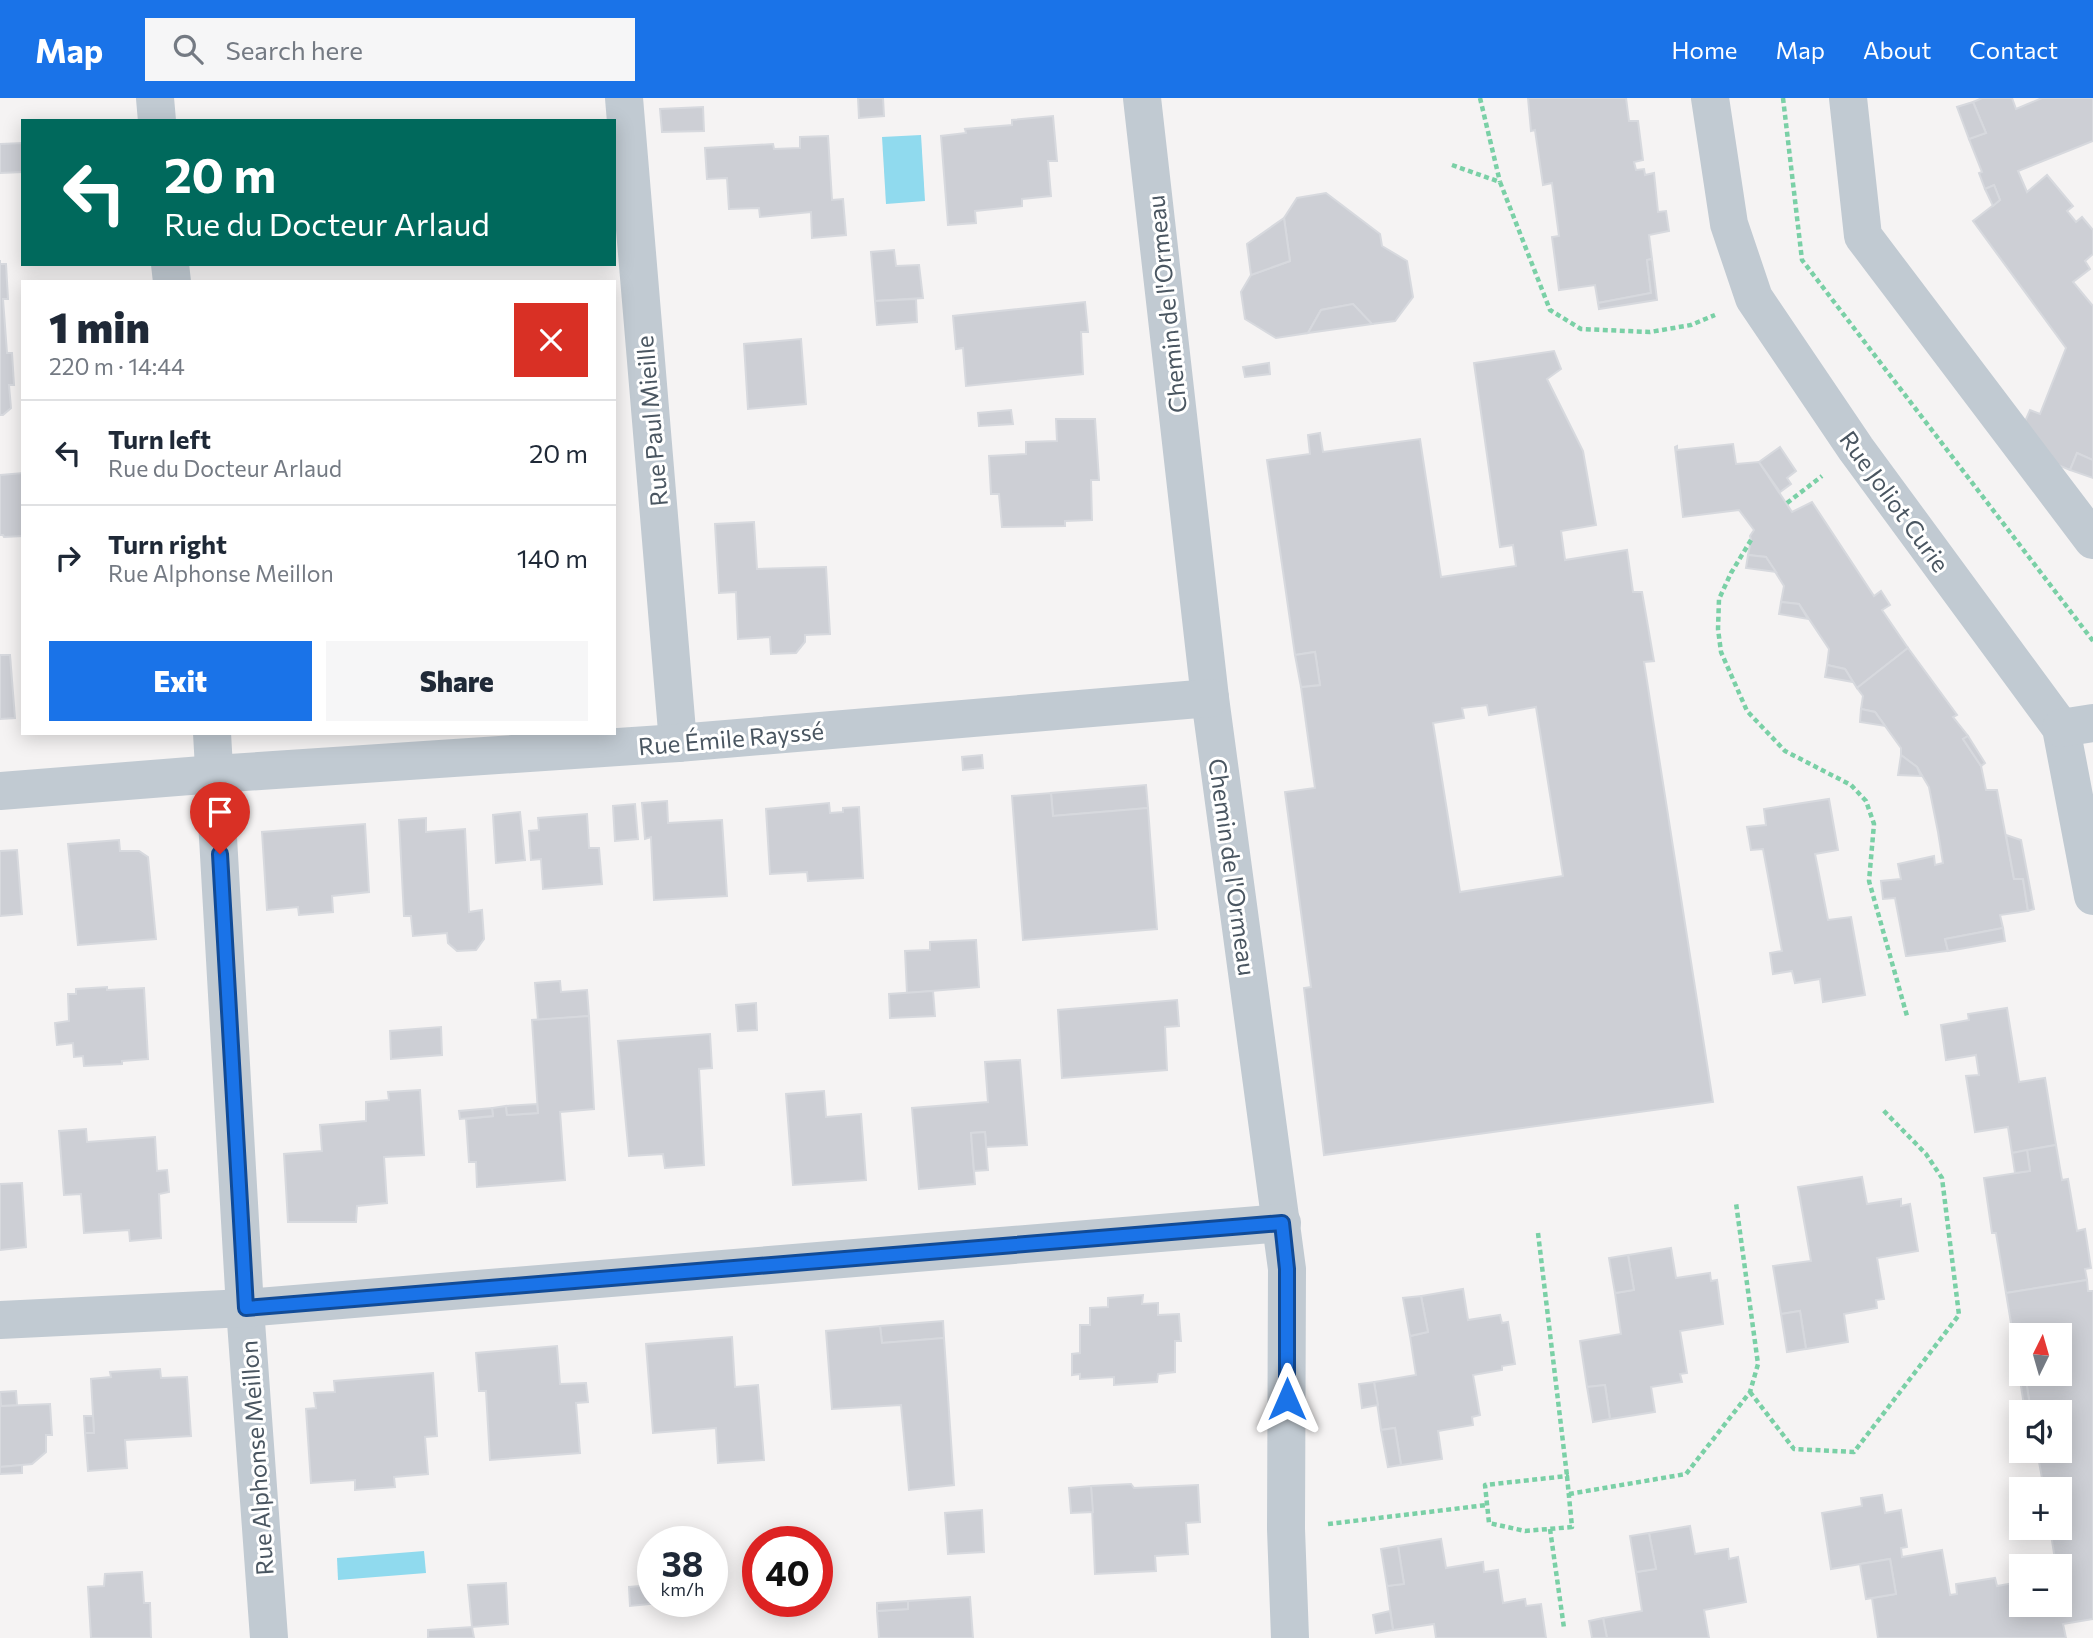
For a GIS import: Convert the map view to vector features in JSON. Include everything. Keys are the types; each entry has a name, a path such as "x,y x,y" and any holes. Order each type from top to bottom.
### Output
{"street":[{"path":"155,98 157,119"},
{"name":"Rue Paul Mieille","path":"624,98 678,743"},
{"name":"Chemin de l'Ormeau","path":"1142,98 1210,698 1287,1269 1286,1529 1290,1638"},
{"name":"Rue Joliot Curie","path":"1710,98 1729,224 1754,298 1856,449 2077,725 2093,896"},
{"path":"1848,98 1863,236 2093,540"},
{"name":"Rue Émile Rayssé","path":"0,791 678,743 1210,698"},
{"name":"Rue Alphonse Meillon","path":"212,735 246,1308 269,1638"},
{"path":"0,1320 246,1308 1282,1223"}],"path":[{"path":"1480,98 1500,183 1550,310 1581,329 1650,332 1691,326 1754,298"},
{"path":"1783,98 1802,260 2093,641"},
{"path":"1452,165 1500,183"},
{"path":"1751,540 1719,599 1718,629 1721,652 1747,711 1785,751 1851,785 1866,802 1874,824 1869,881 1907,1016"},
{"path":"1750,1392 1794,1449 1854,1452 1959,1315 1942,1178 1926,1154 1883,1110"},
{"path":"1569,1494 1686,1474 1750,1392 1758,1364 1736,1203"},
{"path":"1538,1233 1567,1476 1572,1527 1525,1531 1489,1524 1485,1485 1567,1476"},
{"path":"1286,1529 1487,1505"},
{"path":"1550,1529 1564,1628"}],"water":[{"path":"921,135 925,201 886,204 882,137"},
{"path":"424,1551 426,1573 338,1580 337,1558"}],"building":[{"path":"858,98 883,98 884,116 859,118"},
{"path":"1528,98 1626,98 1629,121 1638,121 1643,160 1634,162 1636,170 1644,169 1645,175 1654,173 1658,212 1666,211 1669,231 1649,235 1652,259 1647,260 1651,293 1598,303 1595,285 1559,290 1552,237 1559,236 1552,183 1543,185 1535,130 1531,131"},
{"path":"1982,98 2012,98 2016,109 2042,98 2093,98 2093,141 2018,171 2027,192 2047,175 2073,206 2067,211 2076,222 2082,217 2093,230 2093,254 2085,261 2090,269 2073,282 2093,306 2093,460 2077,453 2070,470 2036,456 2019,435 2030,410 2040,414 2066,348 1973,221 2000,200 1994,185 1985,189 1979,173 1982,172 1969,139 1986,133 1973,102"},
{"path":"1973,102 1986,133 1969,139 1957,107"},
{"path":"703,107 704,131 662,132 660,109"},
{"path":"1053,116 1057,161 1048,161 1051,196 1022,199 1022,206 975,211 976,223 948,225 941,136 966,133 965,129 1012,125 1012,120"},
{"path":"828,136 832,200 843,199 846,235 812,238 811,212 760,217 759,208 729,209 727,178 707,179 705,148 773,144 774,149 800,148 800,137"},
{"path":"21,143 21,172 0,173 0,144"},
{"path":"1994,185 2000,200 1993,206 1985,189"},
{"path":"1326,193 1380,234 1382,246 1407,261 1413,297 1395,321 1372,324 1353,304 1321,310 1308,333 1276,338 1245,319 1241,292 1251,275 1290,261 1284,218 1297,198"},
{"path":"1284,218 1290,261 1251,275 1247,244"},
{"path":"894,250 896,266 919,265 923,298 875,301 871,252"},
{"path":"1652,259 1657,300 1599,309 1598,303 1651,293 1647,260"},
{"path":"0,264 6,264 8,299 3,299 7,353 12,353 14,385 9,385 11,408 3,415 0,415"},
{"path":"916,299 917,322 877,325 875,301"},
{"path":"1085,302 1088,332 1081,332 1083,374 966,386 963,348 956,349 953,316"},
{"path":"1353,304 1372,324 1308,333 1321,310"},
{"path":"801,339 806,404 748,409 744,344"},
{"path":"1554,351 1561,369 1547,379 1583,451 1596,525 1561,531 1565,560 1627,550 1633,592 1642,592 1654,661 1644,662 1713,1102 1324,1155 1304,988 1311,987 1285,792 1315,788 1301,687 1320,685 1315,652 1295,655 1267,460 1310,454 1308,435 1320,433 1323,452 1420,439 1441,577 1516,566 1513,545 1500,547 1474,363","holes":["1487,705 1489,715 1536,707 1563,876 1460,892 1433,723 1464,718 1462,708"]},
{"path":"1269,363 1270,374 1245,377 1243,367"},
{"path":"1011,410 1013,424 979,426 978,413"},
{"path":"1056,419 1095,419 1099,480 1091,480 1092,520 1065,521 1065,526 1002,527 999,494 991,494 989,456 1026,454 1026,442 1057,441"},
{"path":"1733,444 1736,464 1759,462 1792,512 1812,502 1874,596 1881,591 1890,605 1882,610 1908,648 1857,688 1845,669 1827,665 1829,649 1799,604 1781,602 1784,586 1766,557 1748,555 1750,536 1754,530 1739,510 1683,517 1675,447 1677,446 1677,450"},
{"path":"1780,447 1796,471 1787,478 1791,484 1780,492 1759,462"},
{"path":"2077,453 2093,460 2093,478 2070,470"},
{"path":"21,473 21,536 0,535 0,475"},
{"path":"754,522 757,569 826,567 830,634 805,635 805,642 796,653 771,654 770,637 738,639 736,592 719,593 715,524"},
{"path":"1748,555 1766,557 1776,572 1746,568"},
{"path":"1781,602 1799,604 1808,619 1779,614"},
{"path":"1908,648 1957,715 1953,717 1968,736 1963,739 1981,766 1986,790 1997,790 2014,879 2023,879 2028,911 2000,915 2003,928 1945,939 1948,951 1906,956 1895,898 1883,899 1881,881 1901,879 1898,864 1934,856 1935,865 1943,863 1938,832 1929,787 1917,767 1901,755 1901,748 1875,712 1861,709 1863,696 1857,688"},
{"path":"1315,652 1320,685 1301,687 1295,655"},
{"path":"0,655 10,655 15,718 0,719"},
{"path":"1827,665 1845,669 1853,682 1825,677"},
{"path":"1861,709 1875,712 1885,726 1860,722"},
{"path":"1968,736 1985,763 1981,766 1963,739"},
{"path":"982,755 983,768 963,770 962,757"},
{"path":"1901,755 1917,767 1921,776 1898,775"},
{"path":"1146,785 1148,808 1053,816 1051,793"},
{"path":"1051,793 1053,816 1148,808 1157,929 1023,940 1012,796"},
{"path":"1829,799 1838,850 1815,854 1828,920 1851,917 1865,995 1823,1002 1820,979 1795,983 1792,971 1773,974 1770,953 1782,951 1763,849 1751,850 1747,827 1766,825 1764,809"},
{"path":"667,801 668,823 722,820 727,896 654,900 651,837 645,839 642,803"},
{"path":"829,803 830,813 843,812 843,808 859,807 863,878 808,881 807,872 770,874 766,809"},
{"path":"635,804 638,839 615,841 613,806"},
{"path":"520,812 525,860 496,863 493,815"},
{"path":"587,814 589,848 599,848 602,884 543,889 541,859 531,860 529,831 539,830 538,818"},
{"path":"426,818 426,832 465,829 469,912 482,910 484,939 476,950 457,951 448,943 447,933 413,936 411,916 404,916 399,820"},
{"path":"365,824 369,892 332,896 333,912 299,915 298,907 267,910 262,832"},
{"path":"2006,835 2021,840 2034,909 2028,911 2023,879 2014,879"},
{"path":"119,840 120,851 139,851 148,857 156,939 78,945 68,844"},
{"path":"17,850 22,914 0,916 0,851"},
{"path":"2003,928 2005,941 1948,951 1945,939"},
{"path":"976,940 979,987 907,993 905,951 930,950 930,942"},
{"path":"560,981 561,992 587,990 589,1016 538,1020 535,983"},
{"path":"107,987 107,990 144,988 148,1059 122,1061 122,1064 84,1066 83,1056 74,1057 73,1043 57,1045 55,1023 69,1021 68,994 76,994 76,989"},
{"path":"933,991 935,1016 890,1018 889,994"},
{"path":"1177,1000 1179,1026 1165,1027 1167,1070 1062,1078 1058,1010"},
{"path":"756,1003 757,1030 738,1031 736,1005"},
{"path":"2007,1008 2019,1082 2045,1078 2056,1145 2012,1153 2008,1127 1975,1132 1966,1076 1979,1075 1976,1055 1946,1060 1941,1025 1969,1020 1968,1014"},
{"path":"589,1016 594,1109 560,1112 565,1180 477,1187 476,1162 469,1162 466,1119 493,1116 492,1108 506,1106 507,1115 538,1113 532,1020"},
{"path":"441,1027 442,1055 391,1059 390,1031"},
{"path":"710,1034 712,1068 699,1069 704,1165 665,1168 663,1154 629,1156 618,1041"},
{"path":"1020,1060 1027,1145 986,1147 985,1132 971,1133 975,1184 919,1189 912,1108 988,1102 985,1062"},
{"path":"420,1090 424,1155 384,1157 387,1203 357,1206 356,1222 288,1222 284,1154 322,1151 320,1125 366,1121 366,1102 389,1100 388,1092"},
{"path":"824,1091 826,1117 861,1114 866,1180 793,1185 786,1094"},
{"path":"537,1104 538,1113 507,1115 506,1106"},
{"path":"492,1108 493,1116 460,1119 459,1111"},
{"path":"86,1129 87,1142 155,1137 157,1171 167,1170 169,1192 159,1194 161,1238 130,1241 129,1230 84,1233 81,1194 64,1195 59,1131"},
{"path":"985,1132 988,1170 974,1171 971,1133"},
{"path":"2056,1145 2062,1180 2068,1179 2077,1231 2085,1229 2091,1268 2085,1269 2087,1280 2006,1293 1996,1233 1992,1233 1984,1178 2030,1171 2027,1150"},
{"path":"2027,1150 2030,1171 2015,1173 2012,1153"},
{"path":"1862,1177 1867,1204 1901,1199 1901,1206 1910,1204 1918,1251 1877,1258 1884,1299 1876,1300 1877,1308 1844,1314 1848,1342 1806,1349 1800,1311 1781,1314 1773,1266 1811,1261 1798,1187"},
{"path":"22,1183 26,1247 0,1250 0,1184"},
{"path":"1671,1248 1676,1278 1710,1273 1711,1281 1717,1280 1723,1324 1680,1331 1687,1373 1680,1374 1682,1382 1651,1387 1655,1412 1610,1419 1605,1385 1587,1387 1580,1341 1621,1334 1615,1293 1634,1290 1628,1255"},
{"path":"1628,1255 1634,1290 1615,1293 1609,1258"},
{"path":"2087,1280 2088,1291 2093,1291 2093,1619 2063,1624 2066,1638 1878,1638 1872,1598 1896,1594 1890,1559 1831,1569 1822,1513 1862,1506 1861,1498 1882,1495 1885,1513 1901,1510 1907,1547 1901,1548 1902,1557 1942,1550 1950,1595 1957,1594 1956,1584 1995,1578 1997,1586 2009,1584 2009,1617 2072,1617 2072,1554 2054,1554 2052,1540 2072,1540 2072,1477 2042,1477 2039,1463 2072,1463 2072,1400 2029,1400 2027,1386 2072,1386 2072,1323 2011,1323 2006,1293"},
{"path":"1463,1289 1468,1320 1500,1315 1502,1323 1508,1322 1515,1364 1502,1366 1502,1370 1473,1375 1480,1415 1472,1417 1473,1425 1438,1431 1442,1459 1401,1465 1395,1428 1381,1430 1374,1382 1416,1375 1410,1336 1428,1332 1421,1296"},
{"path":"1143,1295 1142,1304 1158,1303 1158,1315 1179,1314 1181,1341 1175,1341 1175,1372 1158,1374 1157,1382 1114,1385 1114,1377 1080,1379 1080,1374 1072,1375 1072,1354 1080,1353 1080,1325 1090,1325 1090,1308 1108,1307 1108,1298"},
{"path":"1421,1296 1428,1332 1410,1336 1403,1298"},
{"path":"1800,1311 1806,1349 1787,1352 1781,1314"},
{"path":"943,1321 944,1338 882,1343 880,1326"},
{"path":"880,1326 882,1343 944,1338 954,1485 909,1490 901,1405 832,1409 826,1331"},
{"path":"732,1337 735,1387 758,1385 764,1460 718,1463 716,1428 653,1433 646,1344"},
{"path":"557,1346 560,1384 586,1383 588,1402 576,1403 580,1453 490,1460 486,1391 479,1391 476,1353"},
{"path":"160,1369 161,1378 187,1377 191,1436 125,1440 127,1468 88,1471 85,1433 94,1433 91,1379 111,1377 110,1372"},
{"path":"433,1373 437,1436 425,1437 428,1474 394,1477 395,1487 355,1490 355,1480 311,1483 306,1409 316,1408 314,1393 335,1392 334,1381"},
{"path":"1374,1382 1378,1405 1362,1408 1359,1384"},
{"path":"1605,1385 1610,1419 1593,1422 1587,1387"},
{"path":"2021,1386 2027,1386 2029,1400 2023,1400"},
{"path":"0,1391 1,1406 50,1404 52,1435 46,1435 46,1452 32,1464 0,1467"},
{"path":"16,1391 17,1405 1,1406 0,1392"},
{"path":"84,1416 93,1416 94,1433 85,1433"},
{"path":"1395,1428 1401,1465 1388,1467 1381,1430"},
{"path":"22,1465 22,1473 0,1474 0,1467"},
{"path":"1131,1484 1134,1488 1198,1485 1200,1522 1186,1523 1188,1554 1155,1556 1156,1571 1095,1574 1091,1486"},
{"path":"1091,1486 1093,1512 1071,1513 1069,1488"},
{"path":"982,1510 984,1552 948,1554 945,1513"},
{"path":"1690,1526 1695,1554 1728,1549 1729,1559 1738,1557 1746,1602 1704,1610 1709,1638 1607,1638 1603,1618 1642,1611 1636,1572 1656,1569 1649,1533"},
{"path":"1649,1533 1656,1569 1636,1572 1630,1536"},
{"path":"1441,1539 1446,1568 1483,1562 1484,1572 1498,1570 1503,1603 1525,1599 1526,1606 1541,1604 1546,1638 1436,1638 1434,1624 1393,1630 1387,1586 1404,1584 1398,1546"},
{"path":"1398,1546 1404,1584 1387,1586 1381,1549"},
{"path":"1890,1559 1896,1594 1866,1599 1860,1564"},
{"path":"142,1572 144,1603 150,1603 151,1638 91,1638 88,1587 104,1586 105,1574"},
{"path":"506,1583 508,1624 472,1627 468,1585"},
{"path":"637,1586 637,1605 630,1606 629,1587"},
{"path":"970,1597 973,1638 879,1638 877,1611 908,1609 908,1601"},
{"path":"908,1601 908,1609 877,1611 877,1603"},
{"path":"1390,1611 1393,1630 1376,1633 1373,1615"},
{"path":"1603,1618 1607,1638 1592,1638 1589,1621"},
{"path":"472,1627 474,1638 428,1638 428,1630"}],"route":[{"path":"220,854 246,1308 1282,1223 1287,1269 1287,1399"}]}
